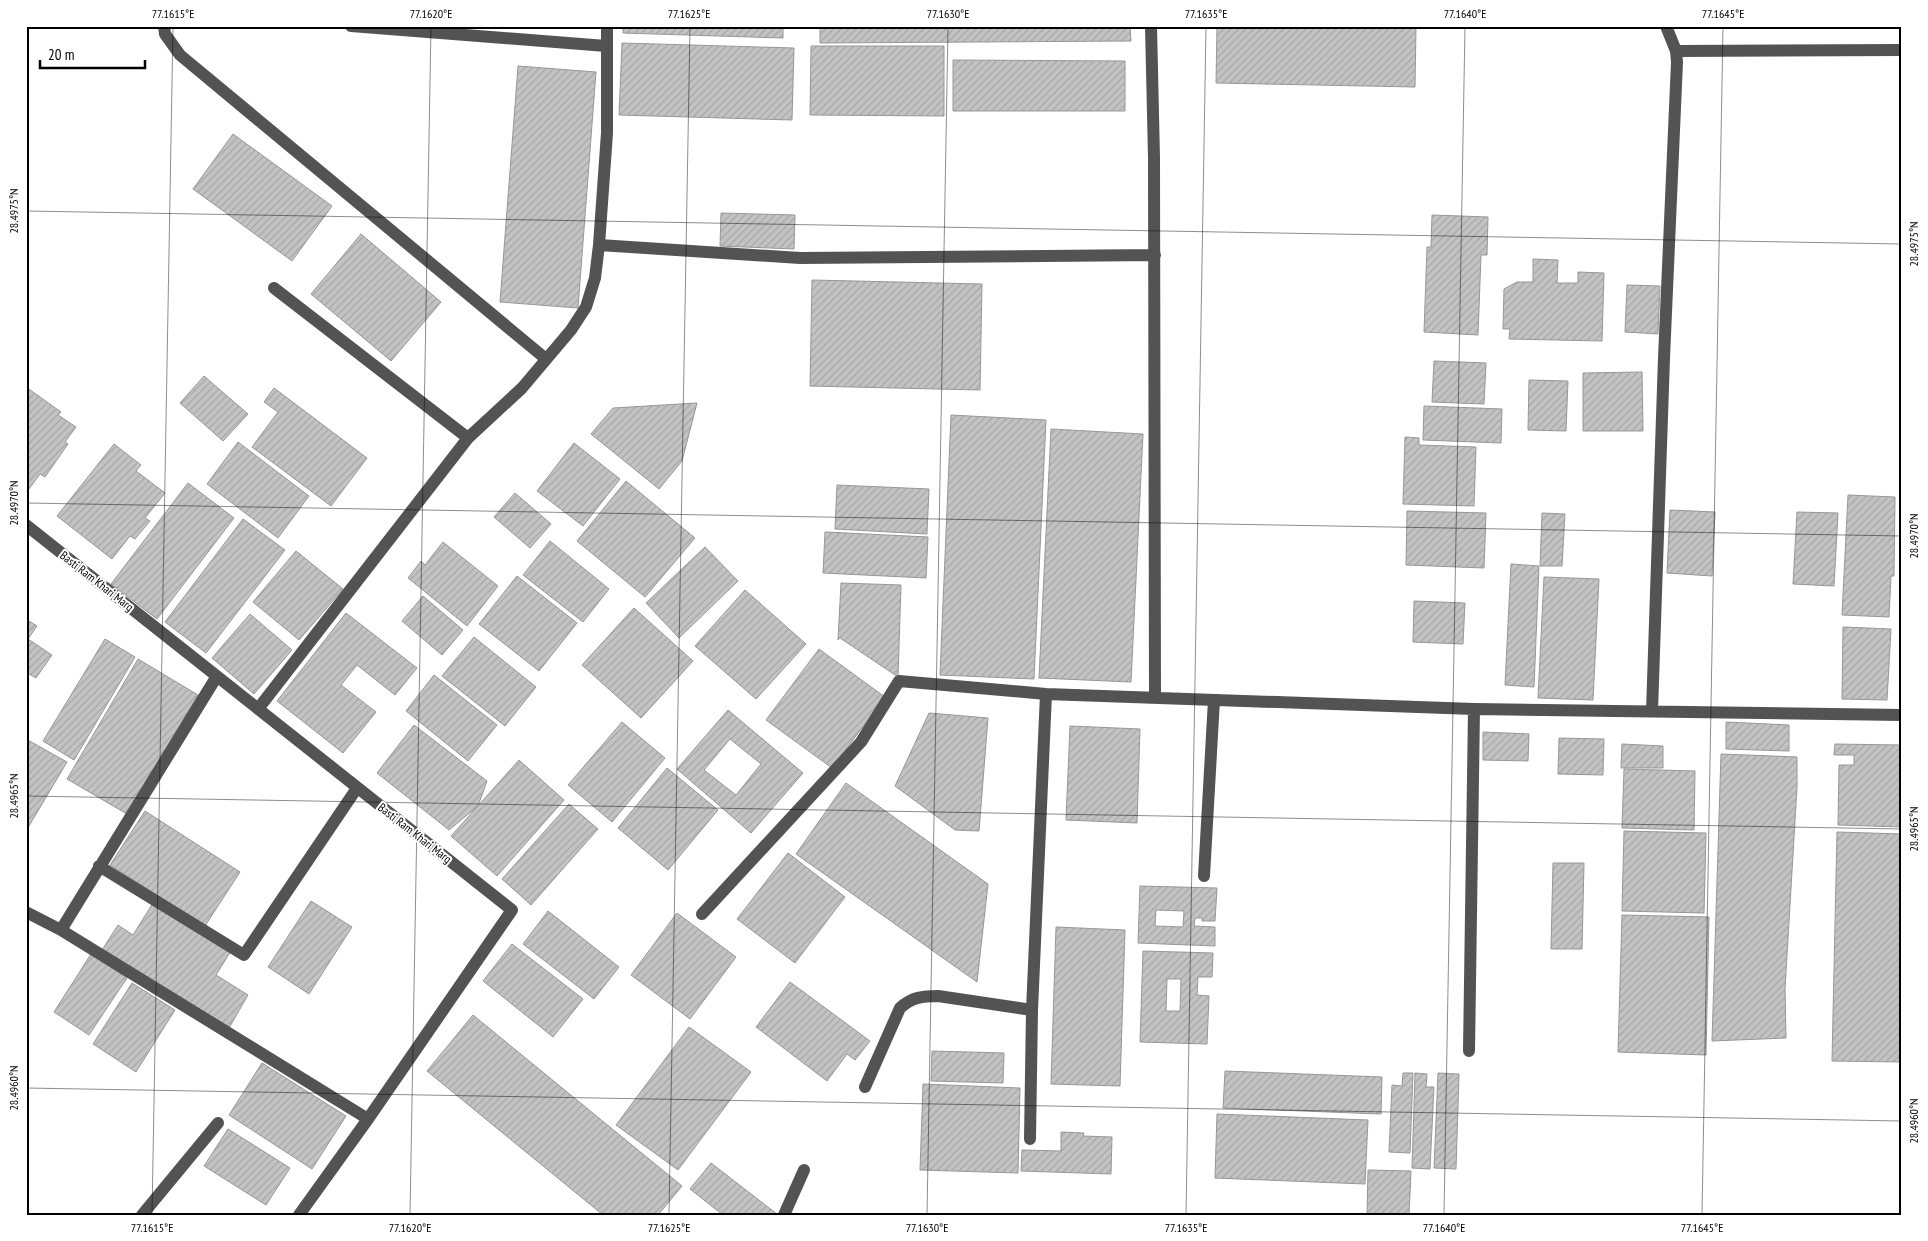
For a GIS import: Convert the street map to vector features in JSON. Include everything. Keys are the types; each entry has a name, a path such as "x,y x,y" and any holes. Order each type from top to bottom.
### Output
{"street":[{"path":"164,26 165,34 180,55 546,359"},
{"path":"351,26 606,46"},
{"path":"258,709 468,438 522,388 570,330 586,307 595,278 599,246 606,133 607,26"},
{"path":"1151,26 1155,255 1155,698"},
{"path":"1652,711 1676,51 1666,26"},
{"path":"1676,51 1902,50"},
{"path":"599,246 800,258 1155,255"},
{"path":"274,288 468,438"},
{"name":"Basti Ram Khari Marg","path":"26,525 512,910 368,1119 299,1215"},
{"path":"61,930 217,676"},
{"path":"702,914 861,742 899,681 1046,694 1474,710 1902,715"},
{"path":"1030,1139 1032,1010 1046,694"},
{"path":"1204,876 1214,700"},
{"path":"1469,1051 1474,710"},
{"path":"99,866 244,955 357,788"},
{"path":"26,912 61,930 368,1119"},
{"path":"865,1087 900,1008 908,1000 924,996 938,996 1032,1010"},
{"path":"142,1215 218,1123"},
{"path":"784,1215 804,1170"}],"building":[{"path":"623,26 783,26 783,38 623,33"},
{"path":"820,26 1130,26 1131,41 820,43"},
{"path":"1217,26 1416,26 1415,87 1216,83"},
{"path":"622,43 794,48 792,120 619,115"},
{"path":"811,46 944,46 944,116 810,115"},
{"path":"953,60 1125,61 1125,111 953,111"},
{"path":"518,66 596,72 578,308 500,302"},
{"path":"233,134 332,206 292,261 193,189"},
{"path":"721,213 795,215 794,249 720,246"},
{"path":"1432,215 1488,217 1487,255 1481,255 1478,335 1424,332 1427,247 1431,247"},
{"path":"361,234 441,302 391,361 311,294"},
{"path":"1533,259 1558,260 1557,283 1578,283 1578,272 1604,273 1602,341 1509,339 1510,329 1503,329 1504,289 1517,282 1533,282"},
{"path":"812,280 982,284 980,390 810,386"},
{"path":"1627,285 1660,286 1658,334 1625,332"},
{"path":"1434,361 1486,363 1484,404 1432,402"},
{"path":"1642,372 1643,431 1583,431 1583,373"},
{"path":"204,376 248,414 223,441 180,403"},
{"path":"1529,380 1568,381 1566,431 1528,430"},
{"path":"26,387 61,412 58,415 76,427 65,442 68,444 45,477 40,474 29,489 26,488"},
{"path":"274,388 367,458 331,506 252,447 278,412 264,402"},
{"path":"697,403 682,461 659,489 591,434 613,408"},
{"path":"1424,406 1502,409 1501,443 1423,440"},
{"path":"951,415 1046,420 1034,679 940,675"},
{"path":"1051,429 1143,434 1131,682 1039,678"},
{"path":"1405,437 1419,438 1419,445 1476,447 1474,506 1403,504"},
{"path":"238,442 309,496 278,538 207,484"},
{"path":"574,443 620,479 583,526 537,491"},
{"path":"114,444 141,465 136,471 165,493 145,518 150,521 135,539 130,536 112,559 57,516"},
{"path":"626,481 695,538 645,597 577,541"},
{"path":"188,483 234,518 157,619 111,584"},
{"path":"837,485 929,489 927,534 835,529"},
{"path":"515,493 551,524 530,548 494,517"},
{"path":"1848,495 1895,497 1894,576 1891,576 1889,617 1842,615"},
{"path":"1670,510 1715,512 1712,576 1667,573"},
{"path":"1407,511 1486,513 1484,568 1406,565"},
{"path":"1797,512 1838,513 1834,586 1793,584"},
{"path":"1542,513 1565,514 1562,566 1540,566"},
{"path":"243,519 285,550 206,653 165,622"},
{"path":"825,532 928,537 926,578 823,573"},
{"path":"550,541 609,589 583,622 523,575"},
{"path":"443,542 498,586 467,626 408,578 421,561 425,565"},
{"path":"705,547 738,581 679,638 646,603"},
{"path":"296,551 343,589 299,640 253,602"},
{"path":"1511,564 1539,566 1534,687 1505,685"},
{"path":"517,576 577,623 539,671 479,624"},
{"path":"1544,577 1599,579 1593,700 1538,698"},
{"path":"841,583 901,585 898,677 840,638 838,640"},
{"path":"745,590 806,644 756,699 695,646"},
{"path":"423,596 463,630 442,655 402,621"},
{"path":"1414,601 1465,603 1463,644 1413,642"},
{"path":"634,608 693,661 641,718 582,665"},
{"path":"346,613 417,668 395,695 357,665 341,685 376,712 343,753 277,701"},
{"path":"250,614 292,650 254,694 212,658"},
{"path":"26,619 37,626 28,639 52,655 36,678 29,674 26,678"},
{"path":"1843,627 1891,629 1887,700 1842,699"},
{"path":"474,637 536,687 505,726 442,676"},
{"path":"105,639 135,657 74,760 43,741"},
{"path":"819,649 885,697 832,768 766,720"},
{"path":"138,659 198,695 127,814 67,779"},
{"path":"434,675 497,725 468,761 406,711"},
{"path":"728,710 803,773 751,833 677,769","holes":["730,739 761,764 736,795 704,770"]},
{"path":"929,713 988,718 979,831 955,830 895,786"},
{"path":"622,722 665,758 612,822 568,785"},
{"path":"1726,722 1789,725 1789,751 1726,749"},
{"path":"414,725 487,781 478,806 449,830 377,773"},
{"path":"1070,726 1140,729 1137,823 1066,820"},
{"path":"1483,732 1529,734 1528,761 1483,760"},
{"path":"1559,738 1604,739 1603,775 1558,774"},
{"path":"26,739 67,762 26,831"},
{"path":"1622,744 1663,746 1663,768 1621,768"},
{"path":"1835,744 1902,745 1902,827 1838,825 1839,765 1854,765 1854,755 1834,755"},
{"path":"1721,754 1797,757 1797,787 1785,989 1786,1038 1712,1041"},
{"path":"519,760 564,800 497,876 451,836"},
{"path":"667,768 718,810 668,870 618,828"},
{"path":"1624,769 1695,771 1694,830 1622,828"},
{"path":"846,783 988,884 977,982 796,854"},
{"path":"569,804 598,829 531,905 502,879"},
{"path":"145,811 240,872 205,926 110,865"},
{"path":"1624,831 1706,833 1704,913 1622,911"},
{"path":"1837,832 1902,834 1902,1062 1832,1061"},
{"path":"788,853 845,897 795,963 737,919"},
{"path":"1553,863 1584,863 1582,949 1551,949"},
{"path":"1140,886 1217,888 1215,921 1202,921 1202,918 1195,918 1194,926 1215,927 1215,946 1138,943","holes":["1156,910 1184,911 1183,927 1155,926"]},
{"path":"311,901 352,927 309,994 268,967"},
{"path":"153,903 231,951 216,975 248,995 229,1028 102,950 118,925 133,935"},
{"path":"548,911 619,967 594,999 523,944"},
{"path":"677,913 736,957 690,1019 631,975"},
{"path":"1622,915 1709,917 1706,1055 1618,1052"},
{"path":"1056,927 1125,930 1120,1086 1051,1084"},
{"path":"512,944 583,999 553,1037 483,981"},
{"path":"1143,951 1213,953 1212,977 1198,977 1197,995 1209,996 1207,1044 1140,1042","holes":["1167,979 1181,979 1180,1011 1166,1011"]},
{"path":"91,954 127,978 89,1035 54,1012"},
{"path":"790,982 870,1041 855,1060 847,1054 827,1081 756,1027"},
{"path":"132,983 175,1010 136,1072 93,1044"},
{"path":"473,1015 682,1186 658,1215 603,1215 427,1071"},
{"path":"689,1027 751,1072 678,1170 616,1125"},
{"path":"932,1051 1004,1053 1003,1083 931,1081"},
{"path":"262,1063 346,1116 312,1169 229,1115"},
{"path":"1225,1071 1382,1077 1381,1114 1223,1108"},
{"path":"1403,1073 1413,1073 1410,1153 1389,1152 1392,1085 1402,1086"},
{"path":"1415,1073 1427,1074 1426,1087 1434,1087 1430,1169 1412,1168"},
{"path":"1438,1073 1459,1074 1456,1169 1434,1168"},
{"path":"923,1084 1020,1088 1018,1173 920,1170"},
{"path":"1217,1114 1368,1120 1365,1184 1215,1178"},
{"path":"228,1129 290,1168 266,1205 204,1166"},
{"path":"1061,1132 1084,1133 1083,1136 1112,1137 1111,1174 1021,1171 1022,1150 1061,1151"},
{"path":"711,1163 777,1214 723,1215 690,1189"},
{"path":"1368,1170 1411,1171 1409,1215 1367,1215"}]}
